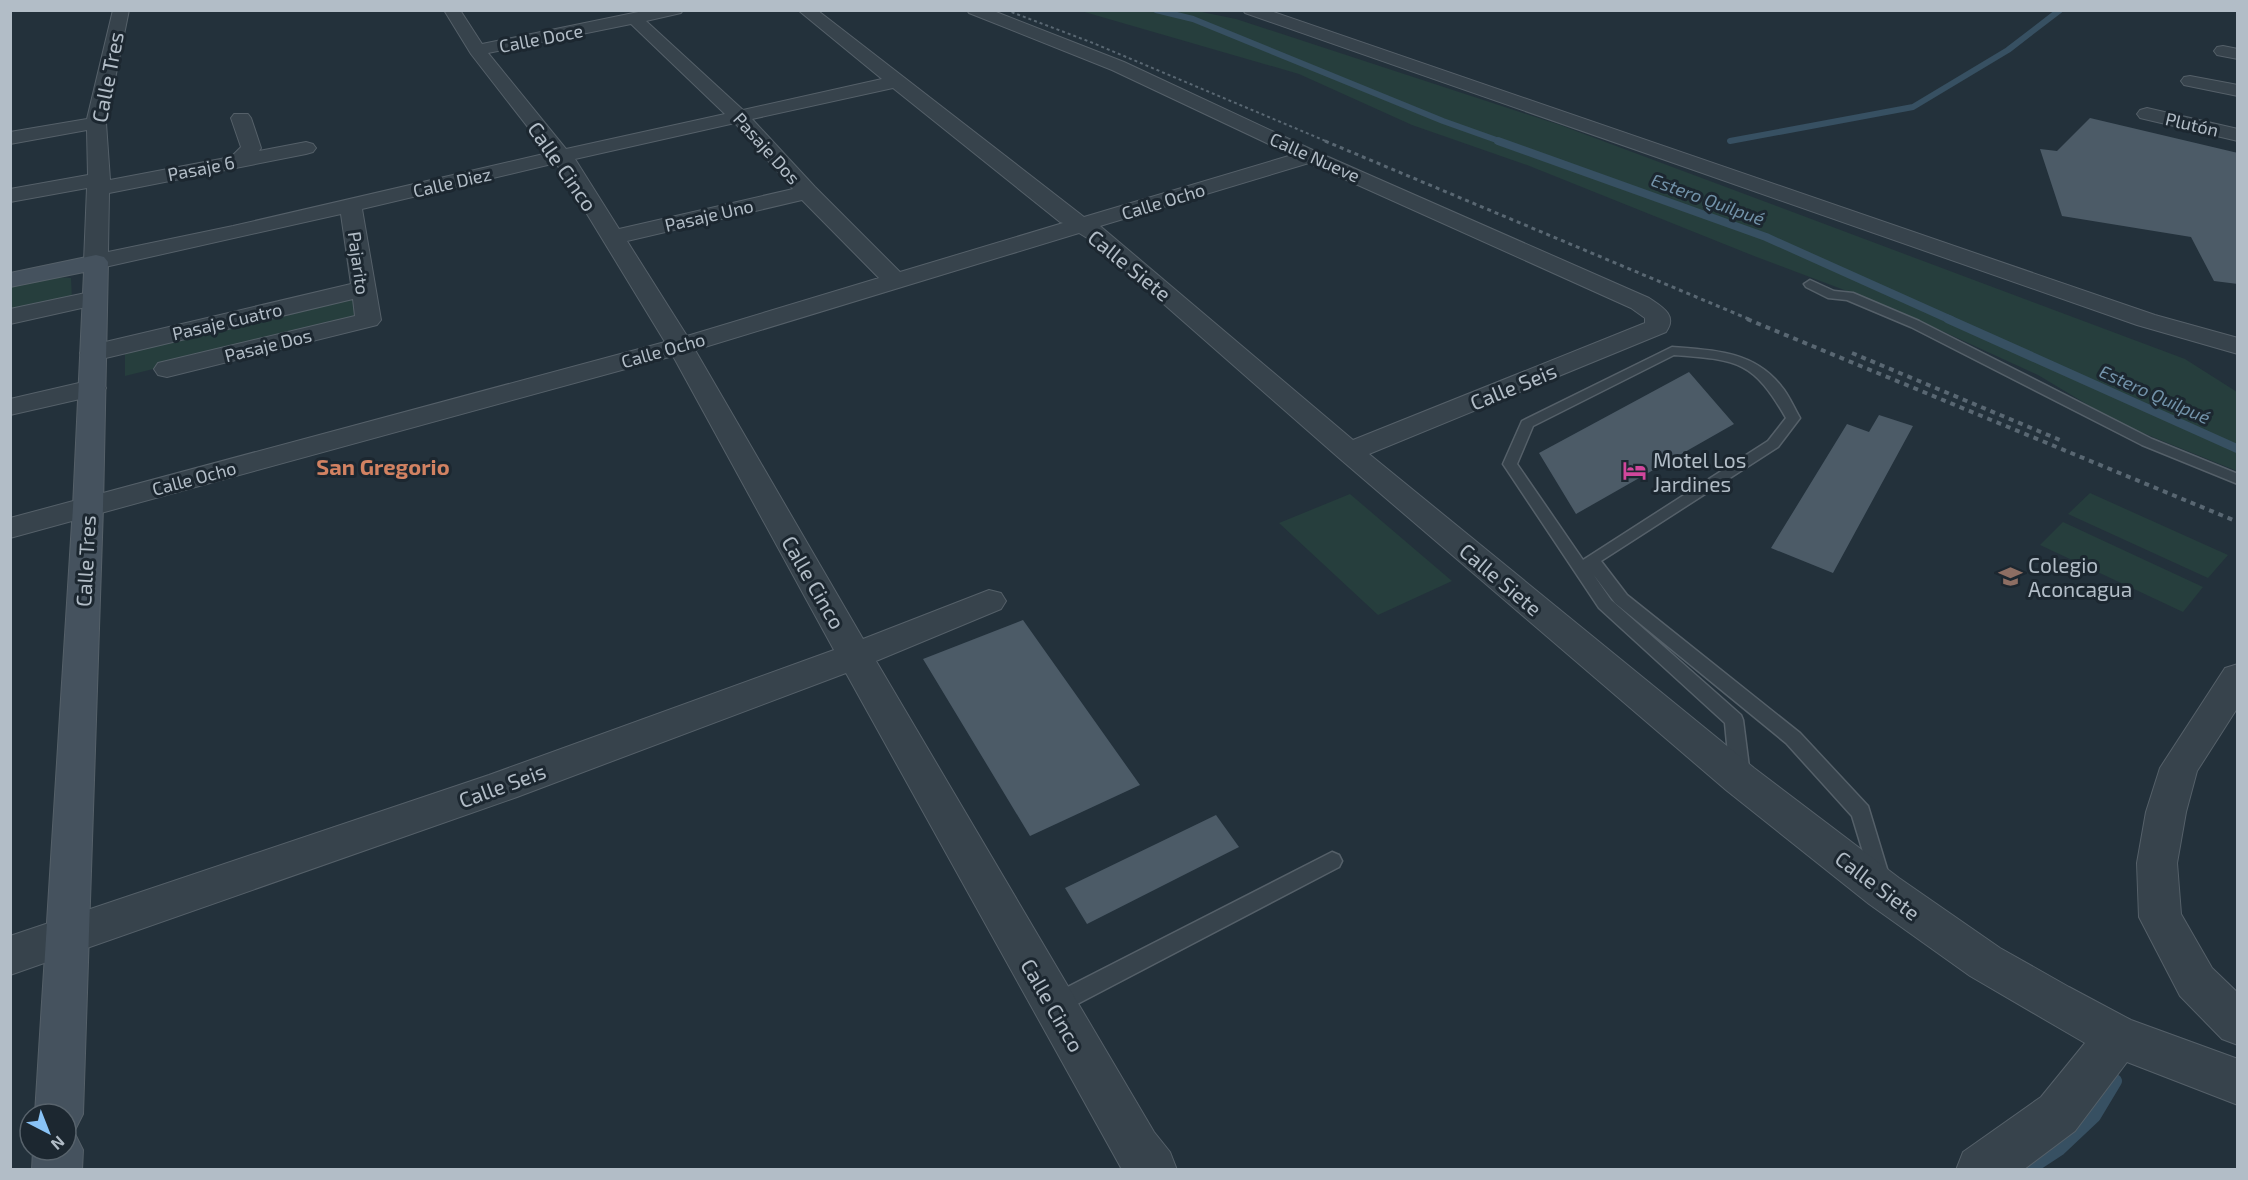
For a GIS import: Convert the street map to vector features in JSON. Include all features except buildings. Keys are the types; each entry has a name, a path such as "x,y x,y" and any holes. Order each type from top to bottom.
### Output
{"main road":[{"name":"Calle Diez","path":"10,280 96,262"},
{"name":"Calle Tres","path":"60,1102 88,507 96,262"}],"street":[{"name":"Calle Tres","path":"96,262 98,184 96,123 121,10"},
{"name":"Calle Cinco","path":"452,10 477,50 561,156 680,346 1053,1005 1137,1149 1152,1170"},
{"name":"Calle Doce","path":"477,50 675,10"},
{"name":"Calle Siete","path":"806,10 894,82 1082,226 1101,236 1350,452 1740,779 1884,891 1985,962 2118,1037 2238,1082"},
{"name":"Calle Nueve","path":"975,10 1118,66 1310,156 1652,310"},
{"path":"1251,10 2146,320 2238,346"},
{"name":"Pasaje Dos","path":"635,19 739,116 807,192 895,281"},
{"path":"2190,81 2238,91"},
{"name":"Calle Diez","path":"96,262 894,82"},
{"name":"Plutón","path":"2147,114 2238,135"},
{"path":"238,161 251,148 241,118"},
{"path":"10,138 96,123"},
{"name":"Pasaje 6","path":"10,196 98,184 306,148"},
{"name":"Calle Ocho","path":"10,528 680,346 1310,156"},
{"name":"Pasaje Uno","path":"611,238 807,192"},
{"name":"Pajarito","path":"351,206 368,320"},
{"name":"Pasaje Cuatro","path":"93,353 362,289"},
{"path":"10,317 95,298"},
{"name":"Calle Seis","path":"1350,452 1657,327 1658,315 1652,310"},
{"name":"Pasaje Dos","path":"167,369 368,320"},
{"path":"10,408 92,388"},
{"name":"Calle Seis","path":"10,956 493,788 856,657 989,601"},
{"path":"2238,677 2179,768 2166,813 2157,863 2160,917 2196,982 2238,1024"},
{"path":"1981,1170 2058,1114 2118,1037"}],"lane":[{"path":"1810,284 1832,295 1849,297 1915,324 2147,442 2238,480"},
{"path":"1740,779 1734,720 1605,604 1510,464 1527,424 1672,351 1722,355 1755,367 1776,388 1793,418 1773,444 1591,560 1622,599 1793,738 1861,812 1884,891"},
{"path":"1053,1005 1332,861"}],"green space":[{"path":"1081,11 1197,11 1236,19 1560,125 2185,359 2237,392 2237,471 2118,423 2038,375 1892,308 1754,256 1527,165 1412,125 1299,74"},
{"path":"57,277 71,278 72,299 11,313 10,287"},
{"path":"357,292 363,317 125,376 125,347"},
{"path":"2090,493 2228,555 2208,578 2068,514"},
{"path":"1350,494 1452,581 1378,615 1279,523"},
{"path":"2063,522 2203,587 2183,612 2040,545"}],"waterway":[{"name":"Estero Quilpué","path":"1156,10 1193,19 1443,121 1502,142"},
{"path":"1730,141 1913,107 2008,50 2060,10"},
{"name":"Estero Quilpué","path":"1498,141 1766,237 1951,320"},
{"name":"Estero Quilpué","path":"1948,319 2238,449"},
{"path":"2027,1170 2059,1149 2094,1116 2115,1081"}],"railway":[{"path":"1006,10 1093,43 1328,142"},
{"path":"1325,141 1751,320"},
{"path":"1747,319 2238,522"},
{"path":"1852,353 2060,440"}],"place":[{"name":"Motel Los Jardines","path":"1635,471"},
{"name":"Colegio Aconcagua","path":"2010,576"}],"district":[{"name":"San Gregorio","path":"383,466"}]}
